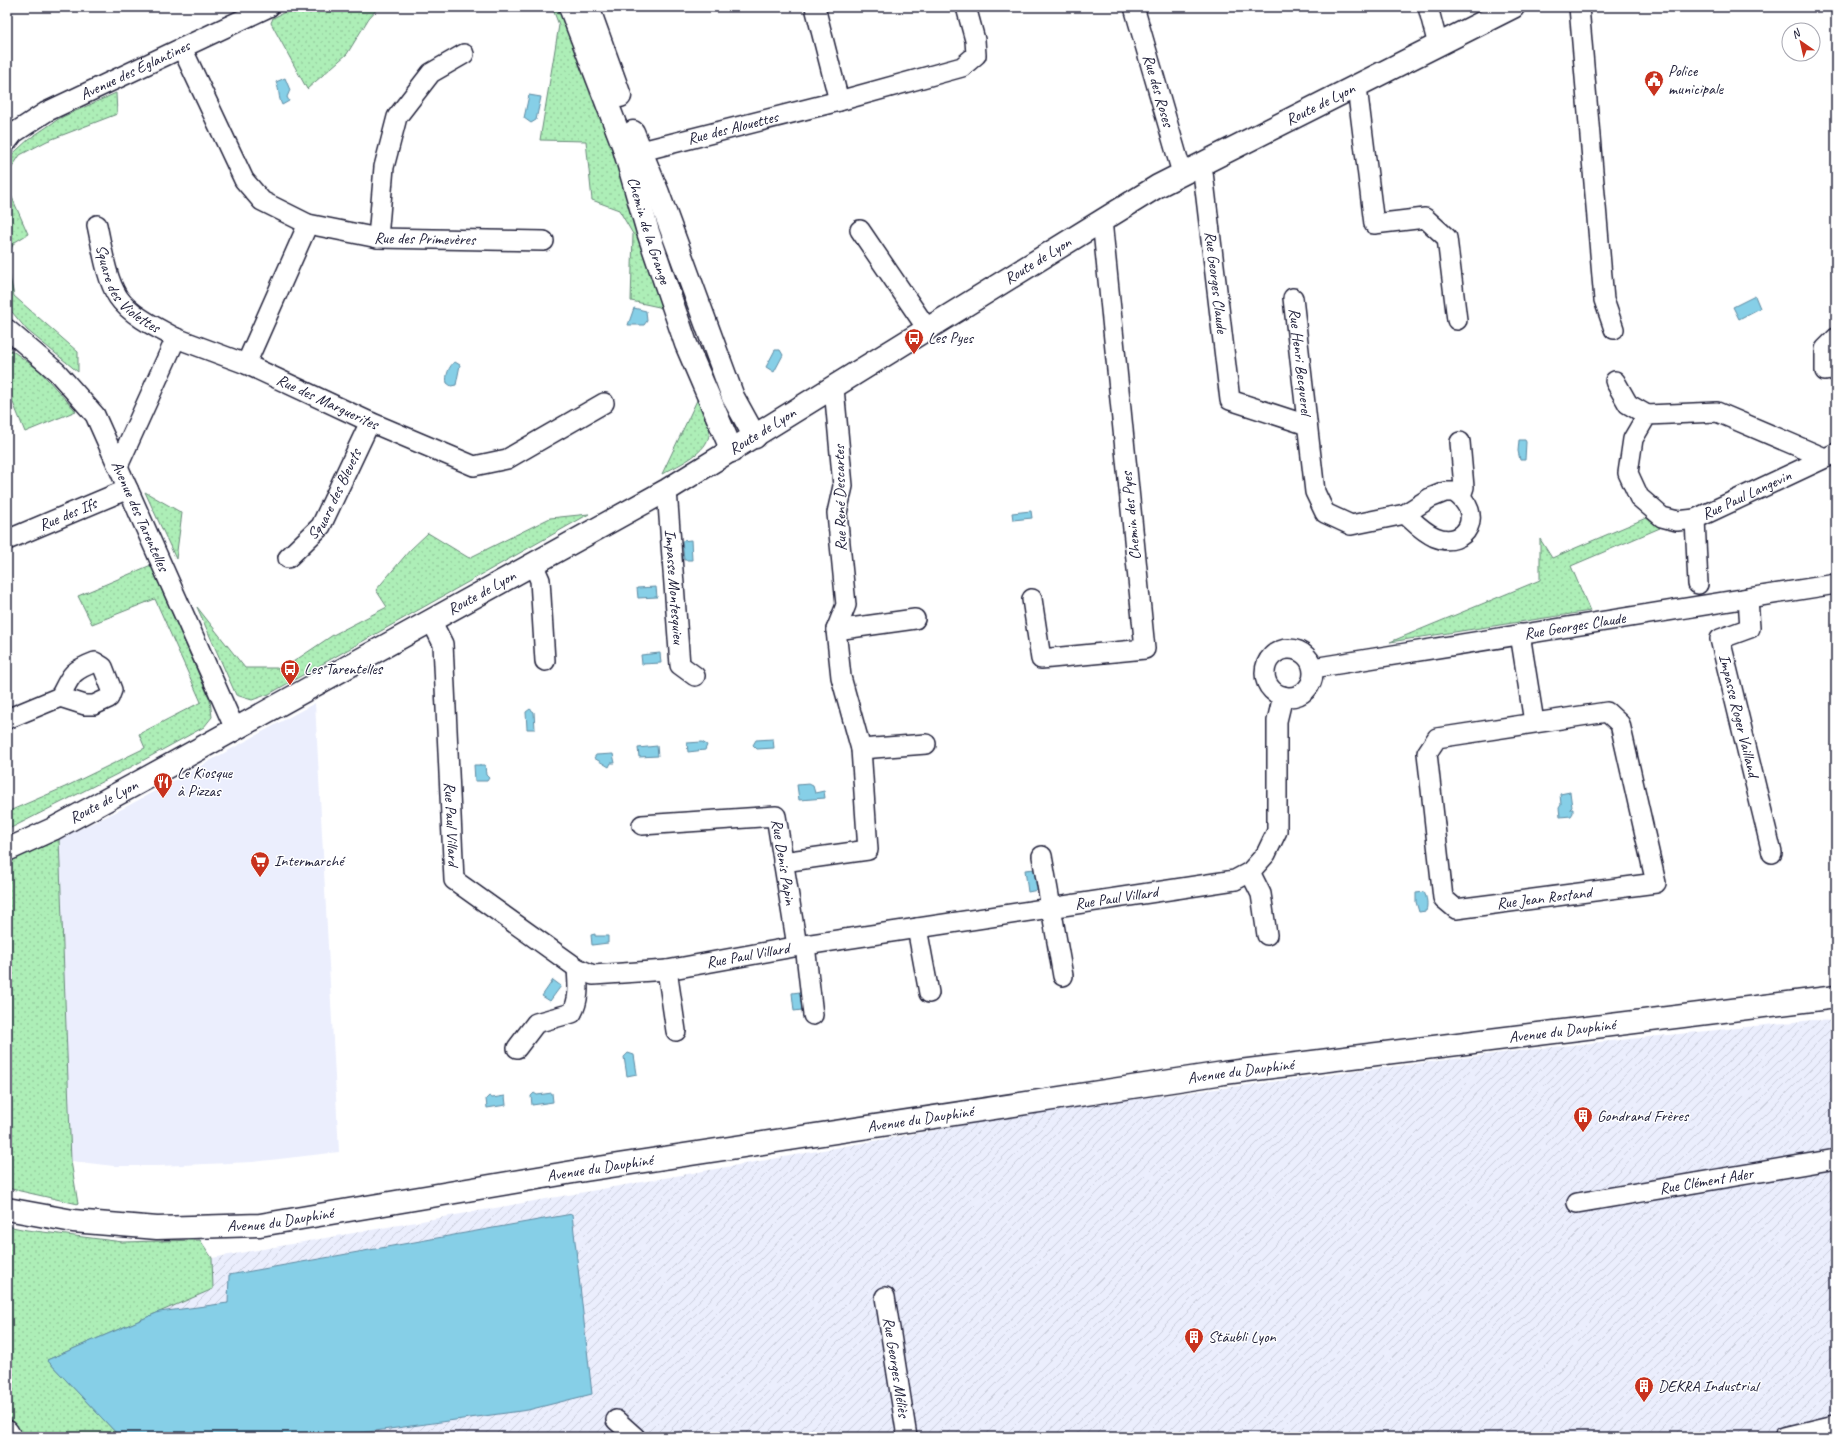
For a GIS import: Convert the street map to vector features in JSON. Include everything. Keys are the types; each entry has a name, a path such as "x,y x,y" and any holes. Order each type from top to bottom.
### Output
{"street":[{"name":"Avenue des Églantines","path":"9,133 46,112 269,7"},
{"name":"Chemin de la Grange","path":"570,7 633,153 658,193 733,397 755,437"},
{"name":"Chemin de la Grange","path":"588,7 633,153 648,232 686,344 732,451"},
{"path":"815,7 838,101"},
{"name":"Rue des Alouettes","path":"633,153 838,101 962,67 976,55 975,40 966,7"},
{"name":"Rue des Roses","path":"1134,7 1182,173"},
{"path":"1428,7 1438,45"},
{"name":"Route de Lyon","path":"7,850 53,829 667,490 928,330 1102,220 1182,173 1357,87 1513,7"},
{"path":"1579,7 1604,300 1614,329"},
{"name":"Rue des Primevères","path":"182,48 244,180 262,201 308,224 378,238 544,241"},
{"path":"378,238 384,167 397,117 431,73 464,54"},
{"path":"1357,87 1374,224 1425,218 1447,238 1457,320"},
{"name":"Rue Georges Claude","path":"1202,164 1230,400"},
{"name":"Chemin des Pyes","path":"1032,599 1042,659 1144,649 1102,220"},
{"path":"246,364 308,224"},
{"name":"Square des Violettes","path":"97,225 108,273 118,297 143,320 176,338"},
{"path":"860,230 928,330"},
{"name":"Rue Henri Becquerel","path":"1293,298 1315,492 1325,513 1350,525 1405,514 1430,498 1445,492 1454,492 1461,496"},
{"name":"Avenue des Tarentelles","path":"7,329 57,372 95,416 235,729"},
{"path":"118,466 176,338"},
{"name":"Rue des Marguerites","path":"176,338 246,364 370,422 474,466 507,459 604,404"},
{"path":"1825,371 1825,349 1836,338"},
{"path":"1615,381 1628,404 1647,416 1717,412 1831,455"},
{"name":"Rue René Descartes","path":"783,862 868,850 861,749 841,677 836,630 846,605 837,513 843,486 834,388"},
{"name":"Rue Henri Becquerel","path":"1230,400 1307,425"},
{"path":"1647,416 1633,439 1628,472 1639,497 1662,517 1677,521 1695,519"},
{"name":"Square des Bleuets","path":"288,558 322,526 370,422"},
{"path":"1405,514 1424,531 1445,540 1458,537 1466,531 1471,523 1471,512 1461,496 1464,487 1460,442"},
{"name":"Rue Paul Langevin","path":"1698,584 1695,519 1831,455"},
{"name":"Rue des Ifs","path":"7,540 128,489"},
{"name":"Impasse Montesquieu","path":"667,490 680,665 695,676"},
{"path":"533,564 540,580 545,661"},
{"name":"Rue Georges Claude","path":"1313,668 1836,584"},
{"name":"Impasse Roger Vailland","path":"1748,598 1750,628 1720,639 1772,853"},
{"path":"836,630 915,619"},
{"name":"Rue Paul Villard","path":"431,620 443,644 454,880 578,968 593,975 667,970 801,945 1235,880 1250,872"},
{"path":"1520,634 1534,722"},
{"path":"1289,648 1300,650 1309,657 1313,668 1313,679 1308,688 1299,695 1288,698 1278,695 1269,688 1264,678 1265,667 1270,657 1279,650 1289,648"},
{"path":"1268,935 1261,894 1250,872 1266,854 1277,832 1277,721 1283,696"},
{"path":"7,719 60,697"},
{"name":"Rue Jean Rostand","path":"1608,712 1620,724 1656,883 1456,909 1443,898 1427,753 1437,738 1534,722 1608,712"},
{"path":"861,749 926,744"},
{"name":"Rue Denis Papin","path":"642,825 776,816 783,862 801,945"},
{"name":"Rue Paul Villard","path":"1042,856 1063,976"},
{"path":"917,928 928,993"},
{"name":"Rue Paul Villard","path":"801,945 813,1014"},
{"path":"517,1048 536,1023 572,1013 576,1006 578,997 578,968"},
{"path":"667,970 676,1031"},
{"name":"Avenue du Dauphiné","path":"7,1208 73,1222 157,1228 260,1225 585,1170 1224,1073 1836,998"},
{"name":"Rue Clément Ader","path":"1577,1203 1836,1159"},
{"name":"Rue Georges Méliès","path":"885,1297 907,1437"},
{"path":"616,1420 634,1437"},
{"path":"1786,1437 1836,1425"},
{"path":"7,1432 10,1437"}],"shaded area":[{"path":"315,703 339,1152 253,1162 158,1166 114,1166 71,1161 59,839 124,808"},
{"path":"1813,1020 1836,1021 1836,1437 120,1437 47,1360 213,1289 212,1258 1049,1110 1533,1049"}],"green space":[{"path":"295,7 379,7 369,18 347,54 307,89 271,23 273,18"},
{"path":"552,7 563,7 613,142 668,313 659,307 631,301 633,234 619,210 592,200 586,141 540,140 559,25"},
{"path":"116,93 117,114 47,141 20,155 7,175 7,159 29,139 60,118"},
{"path":"7,186 28,234 15,242 7,254"},
{"path":"7,263 14,296 78,352 78,372 27,330 7,306"},
{"path":"7,347 39,370 76,411 25,432 7,388"},
{"path":"699,396 709,426 709,435 706,443 694,456 662,474"},
{"path":"145,492 182,513 176,559"},
{"path":"589,514 269,694 252,700 236,695 197,607 245,668 284,668 333,635 387,607 376,590 410,550 428,533 469,558 550,518"},
{"path":"1646,518 1660,528 1571,566 1590,611 1390,642 1540,580 1540,539 1552,558"},
{"path":"151,565 210,700 212,717 204,727 131,767 7,830 7,812 65,787 145,748 139,734 201,702 155,599 92,624 78,596"},
{"path":"59,839 71,1161 78,1204 7,1188 7,862"},
{"path":"7,1226 27,1230 123,1242 200,1240 212,1258 213,1289 47,1360 120,1437 19,1437 7,1411"}],"water":[{"path":"285,78 290,90 287,97 289,101 282,105 276,82"},
{"path":"529,95 541,97 536,120 531,123 524,118"},
{"path":"1755,296 1760,308 1739,319 1733,307"},
{"path":"634,308 646,311 647,321 644,325 628,325"},
{"path":"775,350 780,350 783,355 774,372 766,367"},
{"path":"455,362 460,365 456,385 451,386 447,383 447,375 449,368"},
{"path":"1519,440 1525,440 1526,442 1525,460 1520,460 1518,451"},
{"path":"1031,511 1032,518 1013,520 1012,513"},
{"path":"691,540 692,560 684,560 682,541"},
{"path":"656,587 657,597 638,598 637,588"},
{"path":"660,653 661,663 642,664 641,655"},
{"path":"530,709 534,712 535,729 527,729 526,712"},
{"path":"773,739 774,748 757,749 753,745 756,740"},
{"path":"702,742 707,745 705,750 688,752 687,743"},
{"path":"657,746 658,756 639,757 638,748"},
{"path":"613,754 615,763 611,763 609,767 594,758 596,755"},
{"path":"474,765 485,765 486,775 489,778 487,781 475,781"},
{"path":"809,784 813,786 815,793 824,791 825,798 799,800 797,785"},
{"path":"1570,792 1572,807 1570,809 1573,809 1573,813 1571,816 1560,817 1560,794"},
{"path":"1035,869 1038,890 1028,892 1025,870"},
{"path":"1424,892 1427,901 1426,911 1419,912 1416,902 1416,893"},
{"path":"595,934 595,936 608,936 608,943 592,945 591,935"},
{"path":"553,980 561,986 550,1001 542,996"},
{"path":"800,992 802,1010 794,1011 792,993"},
{"path":"628,1053 634,1055 637,1074 627,1076 624,1057"},
{"path":"534,1093 537,1095 552,1093 553,1102 532,1105 531,1096"},
{"path":"489,1096 492,1098 505,1096 506,1105 487,1108 486,1099"},
{"path":"572,1214 592,1394 528,1410 331,1437 120,1437 47,1360 159,1312 228,1303 229,1275"}],"place":[{"name":"Police municipale","path":"1654,97"},
{"name":"Les Pyes","path":"914,355"},
{"name":"Les Tarentelles","path":"290,686"},
{"name":"Le Kiosque à Pizzas","path":"163,799"},
{"name":"Intermarché","path":"260,878"},
{"name":"Gondrand Frères","path":"1583,1133"},
{"name":"Stäubli Lyon","path":"1194,1354"},
{"name":"DEKRA Industrial","path":"1644,1403"}]}
